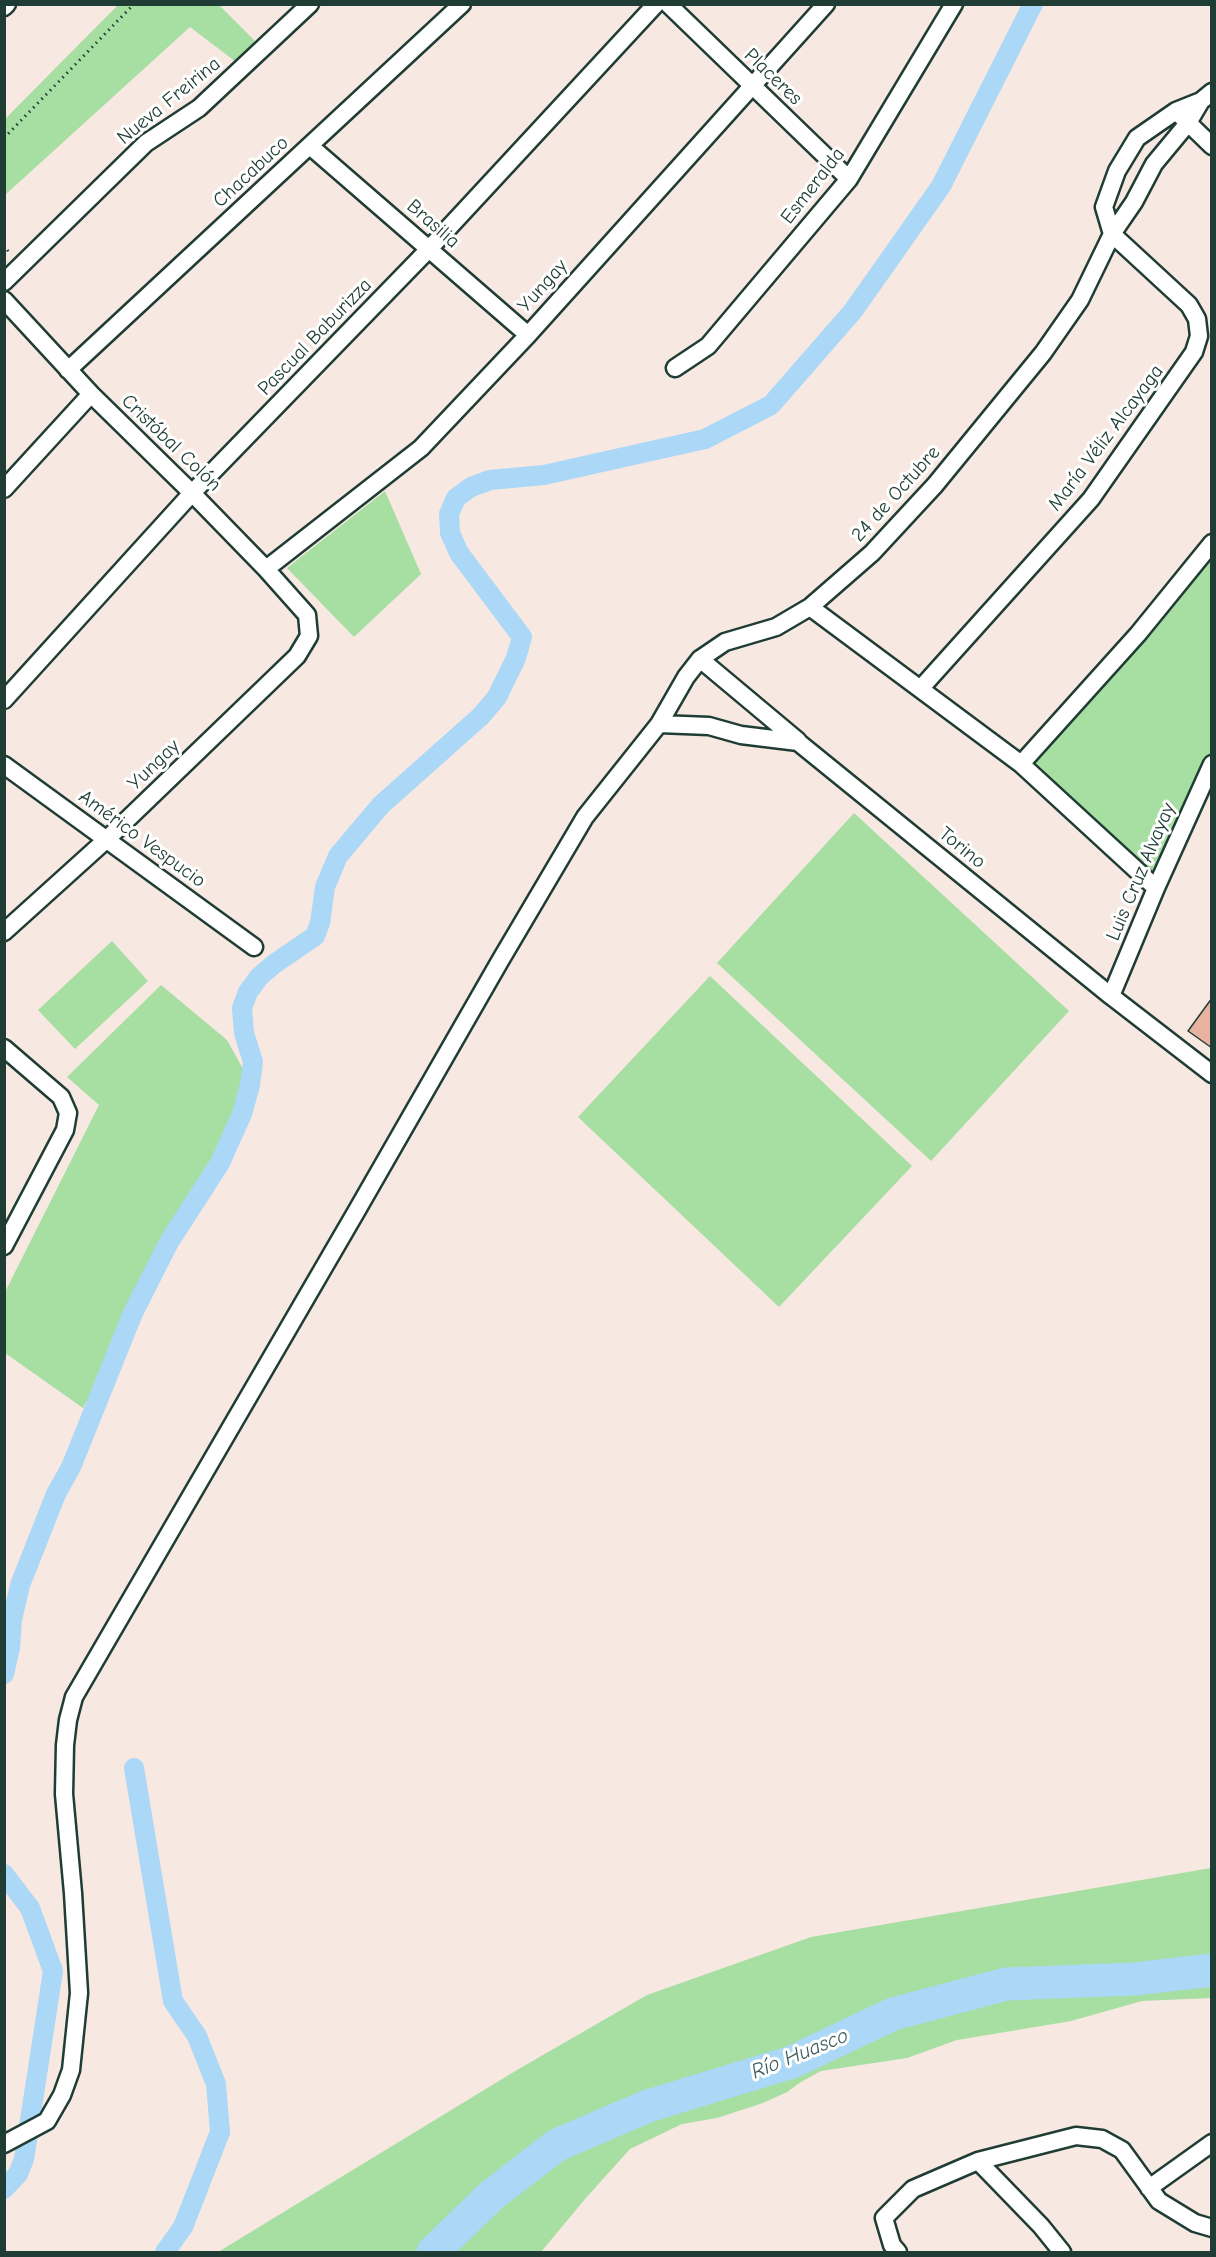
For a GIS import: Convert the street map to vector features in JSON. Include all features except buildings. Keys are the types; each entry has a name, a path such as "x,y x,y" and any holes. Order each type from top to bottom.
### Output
{"street":[{"name":"Nueva Freirina","path":"4,282 146,143 199,108 310,4"},
{"name":"Chacabuco","path":"68,370 462,4"},
{"name":"Pascual Baburizza","path":"4,700 192,493 429,249 656,4"},
{"name":"Placeres","path":"668,4 849,179"},
{"name":"Yungay","path":"266,569 421,448 528,335 826,4"},
{"name":"Esmeralda","path":"675,368 708,346 849,179 954,4"},
{"name":"24 de Octubre","path":"1112,234 1104,207 1117,171 1137,138 1182,117 1206,96"},
{"name":"24 de Octubre","path":"4,2144 47,2121 62,2095 71,2070 79,1993 64,1794 65,1745 74,1697 579,827 658,724 686,677 700,659 725,642 776,627 810,607 872,553 935,485 1043,353 1080,300 1112,234 1134,202 1182,117"},
{"path":"1182,117 1212,146"},
{"name":"Brasilia","path":"310,146 528,335"},
{"name":"María Véliz Alcayaga","path":"921,688 1091,499 1194,352 1199,336 1197,319 1189,305 1112,234"},
{"name":"Cristóbal Colón","path":"4,300 91,394 192,493 307,615"},
{"path":"4,489 91,394"},
{"path":"1021,764 1138,634 1212,543"},
{"path":"810,607 1021,764 1156,888"},
{"name":"Yungay","path":"4,933 107,840 297,656 309,636 307,615"},
{"name":"Torino","path":"700,659 798,742 1111,996 1212,1074"},
{"path":"658,724 709,726 741,735 798,742"},
{"name":"Luis Cruz Alvayay","path":"1111,996 1156,888 1212,764"},
{"name":"Américo Vespucio","path":"4,765 254,947"},
{"path":"4,1048 61,1097 68,1113 65,1130 4,1246"},
{"path":"898,2253 892,2245 884,2218 914,2189 978,2161 1076,2136 1102,2139 1122,2150 1159,2201 1195,2223 1212,2228"},
{"path":"1149,2187 1212,2142"},
{"path":"978,2161 1041,2226 1062,2253"}],"path":[{"path":"4,138 134,4"}],"green space":[{"path":"118,5 219,5 255,41 236,62 190,27 5,195 5,119"},
{"path":"385,491 421,574 354,637 287,568"},
{"path":"1211,547 1211,758 1155,883 1025,763"},
{"path":"854,813 1069,1011 931,1161 717,963"},
{"path":"112,941 148,981 75,1049 38,1010"},
{"path":"710,976 912,1166 779,1307 578,1117"},
{"path":"161,985 227,1040 243,1069 229,1142 83,1408 5,1353 5,1292 99,1105 67,1077"},
{"path":"1211,1868 1211,1998 1142,2001 1071,2021 957,2040 907,2058 821,2071 787,2092 763,2103 717,2118 682,2124 630,2149 541,2252 218,2252 517,2070 647,1995 811,1937"}],"waterway":[{"path":"4,1674 20,1585 56,1494 71,1467 133,1313 169,1242 220,1163 242,1114 250,1085 253,1062 244,1033 242,1008 248,992 259,977 274,964 315,936 320,923 325,887 338,856 381,805 481,716 497,697 516,658 522,637 459,553 450,533 449,514 456,498 471,487 490,480 544,475 705,439 771,405 853,311 941,186 1033,4"},
{"path":"134,1768 173,2001 197,2036 216,2084 220,2132 183,2227 165,2252"},
{"path":"4,1874 30,1908 53,1971 24,2159 18,2174 4,2189"},
{"name":"Río Huasco","path":"433,2252 492,2195 557,2145 648,2106 792,2062 893,2014 1006,1984 1134,1979 1212,1970"}]}
